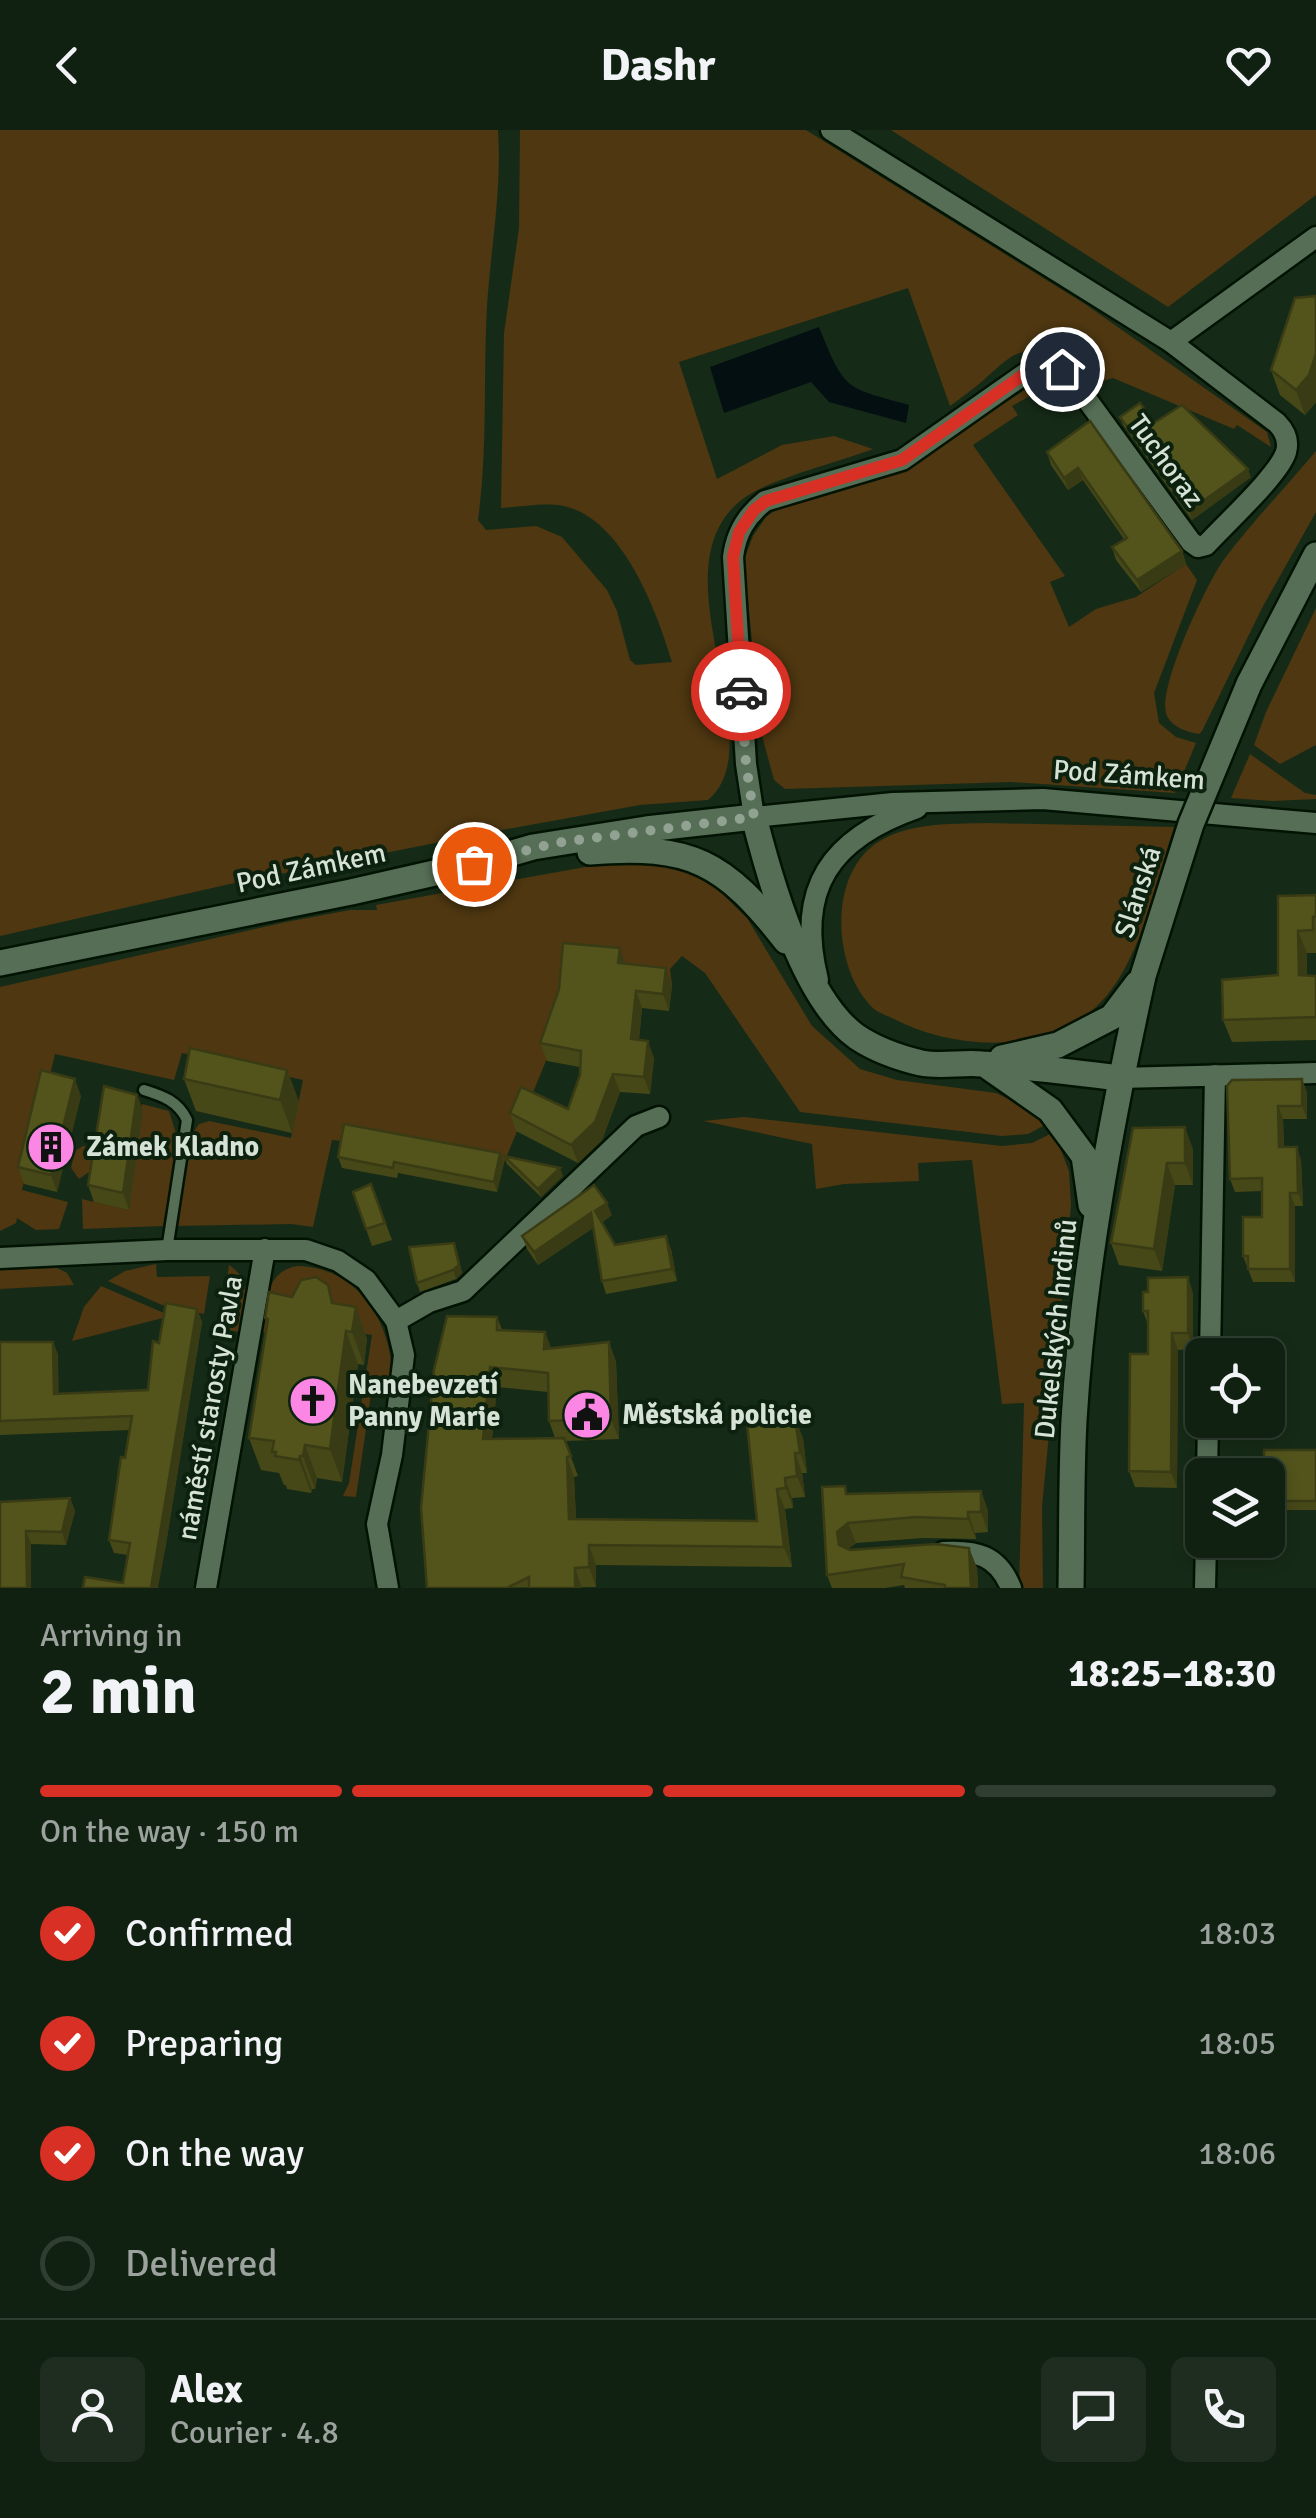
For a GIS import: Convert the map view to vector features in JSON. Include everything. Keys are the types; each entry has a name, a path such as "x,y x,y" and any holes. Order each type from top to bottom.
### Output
{"main road":[{"name":"Slánská","path":"1120,1078 1143,976 1192,824 1249,684 1316,555"},
{"name":"Pod Zámkem","path":"0,963 474,864 548,844 754,817 770,878 804,965 856,1036 888,1053 924,1064 981,1064 1120,1078"},
{"path":"474,864 629,850 681,854 718,869 740,887 804,965"},
{"path":"981,1064 1072,1040 1112,1017 1143,976"},
{"path":"981,1064 1050,1110 1084,1156 1095,1230"},
{"name":"Dukelských hrdinů","path":"1071,1588 1074,1420 1095,1230 1120,1078"}],"street":[{"path":"832,130 1171,342 1316,237"},
{"name":"Tuchoraz","path":"754,817 746,764 733,557 739,532 754,510 766,501 902,460 1040,365 1056,366 1069,375 1194,546 1206,545 1273,472 1287,448 1282,428 1171,342"},
{"name":"Pod Zámkem","path":"754,817 938,800 1043,798 1316,823"},
{"name":"Pod Zámkem","path":"823,996 811,930 812,907 823,874 842,848 866,830 938,800"},
{"path":"1120,1078 1316,1073"},
{"path":"1210,1338 1215,1076"},
{"path":"396,1320 428,1302 463,1291 636,1126 659,1117"},
{"path":"0,1258 265,1249"},
{"name":"náměstí starosty Pavla","path":"206,1588 265,1249 306,1250 338,1262 366,1280 396,1320 404,1355 402,1384 377,1524 388,1588"},
{"path":"915,1554 982,1554 998,1564 1011,1588"},
{"path":"1205,1588 1206,1558"}],"lane":[{"path":"144,1090 165,1096 182,1108 187,1120 167,1250"}],"shaded area":[{"path":"0,130 498,130 499,174 487,306 478,520 486,530 536,526 562,537 607,590 630,660 636,665 672,662 647,594 604,529 585,514 564,506 501,508 504,333 519,228 520,130 806,130 1085,304 1267,432 1271,447 1237,425 1234,429 1113,378 1099,382 1081,363 1042,352 1010,357 950,406 908,288 679,362 717,479 782,445 834,436 873,449 756,491 744,498 718,528 708,566 709,609 730,738 726,773 708,800 640,805 480,834 230,884 0,936"},
{"path":"891,130 1316,130 1316,195 1168,307"},
{"path":"819,327 835,364 849,383 909,405 906,423 829,402 811,382 724,413 710,367"},
{"path":"1032,385 1046,387 1012,406 1018,415 973,445 1065,576 1050,582 1069,627 1096,609 1136,597 1186,564 1197,580 1154,693 1159,723 1176,737 1196,743 1175,793 1011,782 785,789 774,780 761,732 744,560 753,536 766,517 784,504 912,465"},
{"path":"1316,451 1316,512 1262,608 1202,731 1199,734 1180,728 1167,716 1165,703 1185,636 1207,589 1236,544"},
{"path":"1316,608 1316,745 1280,764 1254,745"},
{"path":"1250,754 1305,793 1316,795 1316,799 1231,798"},
{"path":"987,823 1174,827 1145,923 1111,990 1075,1023 1025,1040 998,1043 943,1037 881,1013 861,993 844,952 842,906 847,885 869,849 910,829"},
{"path":"658,862 703,875 747,918 812,1026 860,1069 897,1080 996,1093 1030,1109 1047,1124 1028,1134 1002,1136 800,1112 705,973 682,956 670,969 672,985 555,1039 504,1163 440,1150 332,1140 313,1227 174,1226 192,1134 199,1124 209,1121 291,1138 303,1080 182,1053 174,1080 55,1054 22,1190 68,1202 59,1229 36,1230 17,1218 16,1223 0,1231 0,987 286,922 350,910 377,910 376,905 607,863"},
{"path":"142,1104 169,1111 179,1143 163,1226 83,1229 82,1199 129,1210"},
{"path":"744,1117 1002,1146 1032,1143 1054,1132 1069,1171 1071,1205 1042,1507 1043,1588 1019,1588 1024,1403 1002,1404 972,1160 918,1163 919,1181 816,1189 812,1144 703,1121"},
{"path":"83,1146 92,1155 89,1172 79,1179 71,1168 75,1151"},
{"path":"156,1264 157,1277 210,1276 204,1314 162,1305 108,1281 125,1271"},
{"path":"229,1265 242,1278 247,1293 244,1328 239,1332 221,1325"},
{"path":"298,1266 338,1276 354,1287 368,1302 386,1337 392,1377 388,1382 373,1381 356,1497 343,1496 349,1483 372,1335 347,1331 269,1340 261,1327 270,1288 280,1274"},
{"path":"57,1268 67,1273 74,1285 0,1289 0,1270"},
{"path":"101,1286 171,1316 72,1341 84,1307"}],"building":[{"path":"1316,296 1316,354 1309,375 1296,390 1271,370 1295,298"},
{"path":"1140,403 1154,423 1182,405 1248,469 1189,511 1120,417"},
{"path":"1090,421 1182,551 1137,580 1112,547 1127,538 1078,468 1064,478 1047,452"},
{"path":"1316,895 1313,930 1298,931 1299,975 1316,976 1316,1017 1223,1020 1222,980 1278,975 1278,896"},
{"path":"563,943 620,948 618,963 666,968 663,994 636,991 631,1039 648,1041 644,1077 613,1074 595,1122 571,1145 510,1113 521,1087 568,1109 580,1075 581,1051 540,1043 559,989"},
{"path":"190,1048 287,1070 280,1100 184,1079"},
{"path":"41,1070 75,1079 51,1175 18,1167"},
{"path":"1302,1079 1302,1106 1278,1106 1279,1147 1297,1147 1298,1193 1290,1193 1290,1269 1248,1269 1248,1256 1243,1256 1243,1217 1262,1217 1262,1178 1230,1179 1227,1086 1232,1080"},
{"path":"104,1086 137,1095 123,1193 88,1185"},
{"path":"344,1124 500,1153 494,1182 394,1162 393,1168 338,1157"},
{"path":"1185,1127 1185,1163 1167,1163 1154,1249 1111,1243 1133,1128"},
{"path":"504,1156 560,1168 538,1189"},
{"path":"371,1184 385,1223 366,1229 353,1192"},
{"path":"594,1185 607,1203 595,1211 615,1245 666,1236 672,1269 602,1281 591,1213 534,1252 522,1236"},
{"path":"454,1243 459,1265 417,1283 409,1247"},
{"name":"Nanebevzetí Panny Marie","path":"316,1277 328,1285 332,1303 356,1307 352,1332 346,1331 330,1449 305,1445 299,1460 275,1456 274,1441 249,1438 269,1292 292,1297 301,1280"},
{"path":"1188,1277 1188,1333 1172,1333 1171,1472 1129,1471 1130,1354 1148,1354 1148,1311 1143,1311 1143,1292 1148,1292 1148,1278"},
{"path":"166,1303 197,1309 151,1588 83,1588 85,1577 123,1583 130,1543 109,1540 121,1457 125,1458 132,1416 0,1421 0,1342 53,1342 54,1394 148,1390 153,1341 159,1343"},
{"path":"447,1316 497,1317 497,1330 545,1332 544,1349 609,1342 611,1419 549,1421 548,1373 490,1367 483,1439 564,1438 571,1456 567,1457 569,1519 757,1521 747,1424 769,1425 768,1421 795,1418 800,1453 795,1453 797,1476 785,1478 786,1488 777,1489 784,1547 589,1545 589,1567 575,1568 575,1588 529,1588 529,1577 507,1588 427,1588 421,1508 434,1370"},
{"path":"1264,1450 1316,1450 1316,1501 1285,1501 1285,1458 1264,1458"},
{"path":"845,1486 846,1494 981,1491 981,1512 968,1512 968,1519 916,1517 848,1523 837,1532 839,1545 850,1550 936,1544 969,1548 971,1588 945,1588 901,1577 904,1564 827,1575 822,1487"},
{"path":"70,1498 62,1532 26,1531 27,1588 0,1588 0,1502"}],"way so far":[{"path":"474,864 555,843 754,817 741,691"}],"place":[{"name":"Zámek Kladno","path":"51,1147"},
{"name":"Nanebevzetí Panny Marie","path":"313,1401"},
{"name":"Městská policie","path":"587,1415"}],"route":[{"path":"741,691 733,557 739,532 754,510 766,501 902,460 1033,368 1048,365 1062,369"}]}
